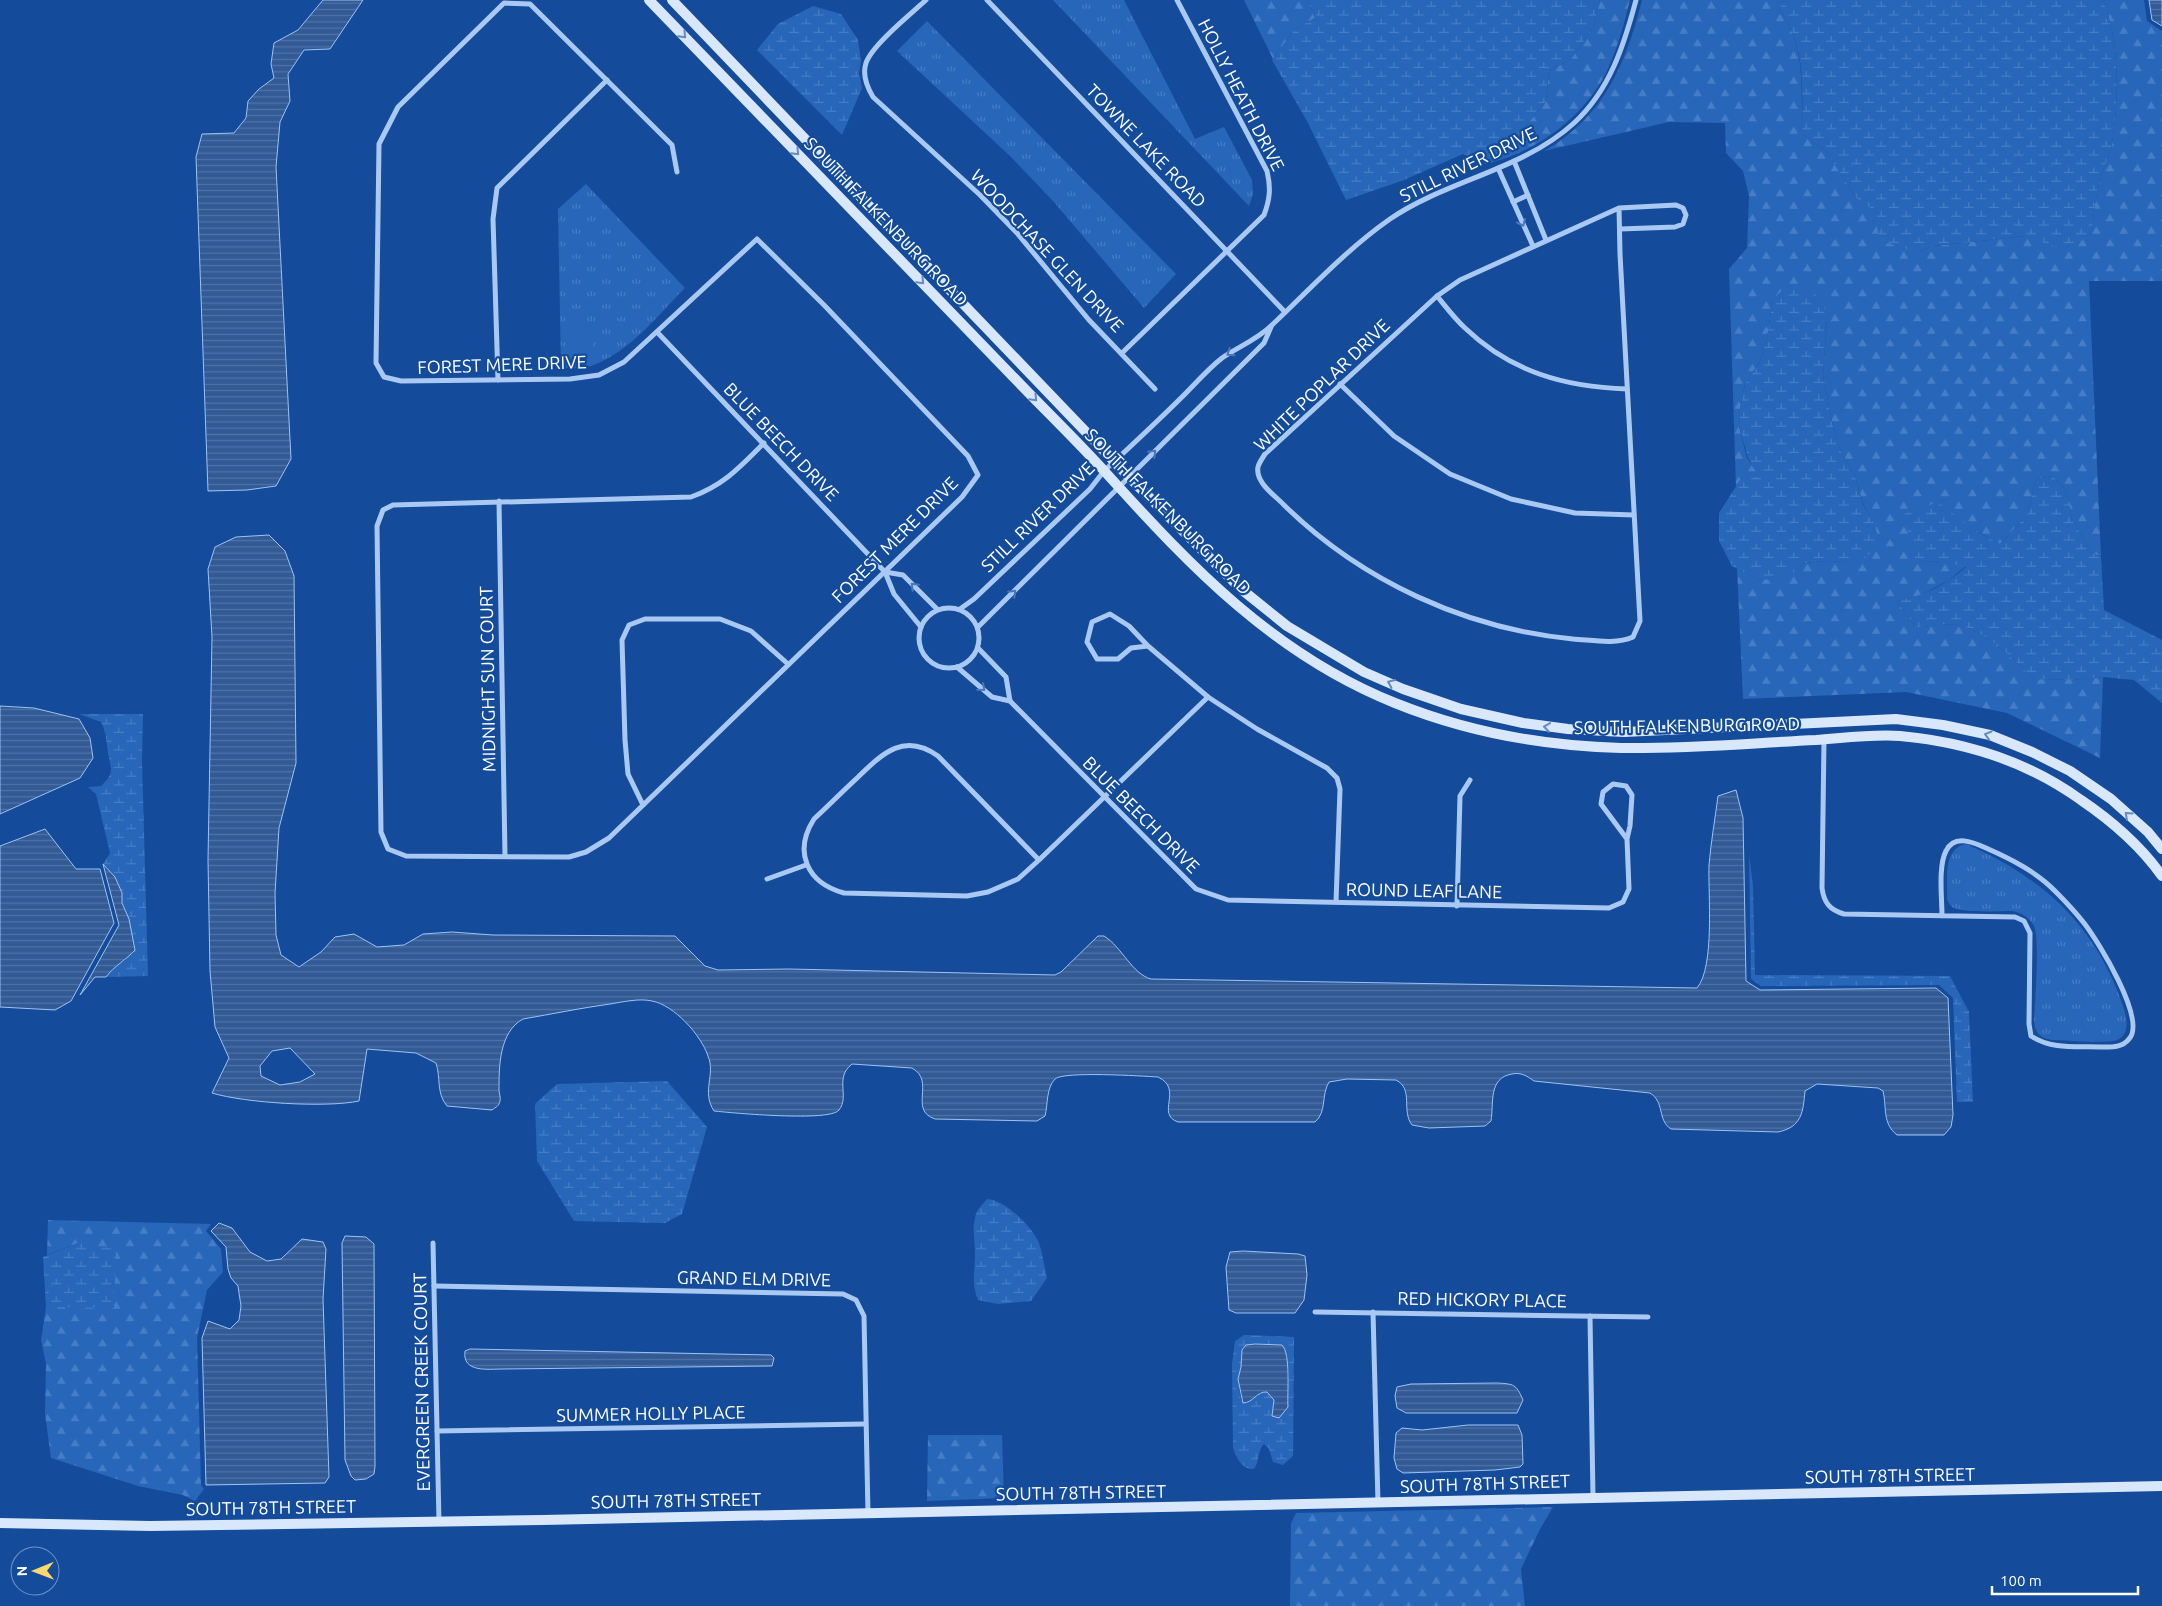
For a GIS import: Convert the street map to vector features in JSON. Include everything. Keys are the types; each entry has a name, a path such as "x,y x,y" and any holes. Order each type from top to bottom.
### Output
{"street":[{"name":"SOUTH FALKENBURG ROAD","path":"649,0 1199,571 1230,601 1277,638 1357,687 1399,705 1478,729 1520,739 1558,744 1623,748 1894,736 1944,741 1986,752 2027,767 2063,787 2102,815 2137,845 2162,876"},
{"name":"SOUTH FALKENBURG ROAD","path":"672,0 1130,478 1241,589 1287,626 1364,672 1403,689 1461,708 1523,723 1568,730 1615,731 1896,719 1943,724 1990,735 2032,752 2070,771 2111,799 2148,832 2162,849"},
{"name":"WOODCHASE GLEN DRIVE","path":"926,0 874,50 866,63 864,74 867,87 873,97 999,214 1089,320 1154,389"},
{"name":"TOWNE LAKE ROAD","path":"987,0 1285,312"},
{"name":"HOLLY HEATH DRIVE","path":"1122,353 1264,216 1269,202 1271,187 1267,171 1177,0"},
{"name":"STILL RIVER DRIVE","path":"960,609 974,599 1054,523 1090,488 1104,471 1221,359 1271,327 1356,246 1391,219 1429,197 1514,161 1544,145 1574,124 1593,103 1610,76 1627,37 1636,0"},
{"name":"FOREST MERE DRIVE","path":"677,172 672,145 530,4 504,3 398,107 379,144 376,363 384,377 401,381 570,379 599,375 624,362 757,239 824,305 968,456 978,475 962,497 610,838 586,852 569,857 406,856 388,849 382,832 381,822 377,526 383,510 393,505 691,497 711,490 733,475 764,443"},
{"path":"498,380 493,219 497,188 607,80"},
{"path":"1514,161 1546,240"},
{"path":"1498,168 1533,246"},
{"path":"1513,202 1528,195"},
{"name":"WHITE POPLAR DRIVE","path":"1618,208 1640,621 1633,637 1624,641 1552,637 1475,619 1431,603 1395,586 1347,557 1299,519 1260,481 1258,467 1266,454 1437,296 1460,280 1618,208 1676,205 1683,208 1686,215 1683,224 1675,227 1620,229"},
{"path":"901,261 913,250"},
{"path":"1437,296 1464,328 1485,345 1526,370 1565,383 1592,388 1627,389"},
{"name":"STILL RIVER DRIVE","path":"978,627 1264,344 1271,327"},
{"name":"BLUE BEECH DRIVE","path":"657,332 885,572 894,594 921,627"},
{"path":"1340,384 1394,436 1450,474 1511,499 1575,512 1634,515"},
{"name":"MIDNIGHT SUN COURT","path":"499,501 505,856"},
{"name":"BLUE BEECH DRIVE","path":"885,572 903,575 937,609"},
{"path":"952,607 960,609 968,613 978,627 980,641 978,648 966,663 957,667 939,666 930,662 920,646 921,627 925,620 937,609 952,607"},
{"name":"ROUND LEAF LANE","path":"1148,646 1131,648 1118,659 1097,659 1086,642 1092,622 1110,614 1129,626 1148,646 1208,697 1257,730 1328,768 1337,778 1340,789 1336,902 1609,908 1623,902 1629,889 1628,839 1632,795 1626,786 1613,784 1603,792 1601,804 1628,839"},
{"path":"643,805 628,774 625,740 622,640 629,626 645,620 720,619 751,631 788,664"},
{"path":"978,648 1006,677 1010,701"},
{"name":"BLUE BEECH DRIVE","path":"957,667 992,697 1010,701 1196,889 1228,900 1336,902"},
{"path":"1040,860 938,756 918,746 907,745 882,754 814,819 807,829 804,840 806,865 818,882 829,889 844,893 967,896 988,892 1018,879 1040,860 1208,697"},
{"path":"1478,729 1481,713"},
{"path":"1823,723 1823,900 1833,911 1844,914 1942,916 2015,917 2024,922 2030,933 2029,1024 2031,1036 2042,1043 2056,1046 2117,1047 2130,1039 2134,1027 2128,1001 2107,958 2085,924 2056,891 2038,875 2008,858 1975,843 1961,840 1946,850 1942,867 1942,916"},
{"path":"1457,906 1460,796 1470,780"},
{"path":"767,879 806,865"},
{"name":"EVERGREEN CREEK COURT","path":"433,1242 440,1522"},
{"name":"GRAND ELM DRIVE","path":"434,1286 843,1294 856,1300 864,1316 868,1514"},
{"name":"RED HICKORY PLACE","path":"1315,1312 1648,1318"},
{"path":"1373,1312 1378,1503"},
{"path":"1590,1316 1593,1497"},
{"name":"SUMMER HOLLY PLACE","path":"437,1431 866,1424"},
{"name":"SOUTH 78TH STREET","path":"0,1523 150,1526 440,1522 2162,1486"}],"green space":[{"path":"1053,0 1124,0 1195,139 1224,127 1252,180 1253,194 1249,206"},
{"path":"1244,0 1306,0 1317,17 1295,29 1273,59"},
{"path":"1306,0 1600,0 1593,28 1571,59 1549,71 1546,102 1516,137 1486,164 1463,154 1404,180 1346,200 1308,123 1272,60 1295,29 1317,17"},
{"path":"1600,0 1630,0 1614,55 1596,89 1571,119 1556,131 1522,151 1486,164 1516,137 1546,102 1549,71 1571,59 1593,28"},
{"path":"1642,0 1784,0 1779,10 1788,23 1794,38 1801,69 1802,134 1826,151 1857,199 1878,212 1916,252 1934,246 2026,236 2092,236 2101,175 2111,148 2117,89 2113,34 2103,0 2144,0 2147,21 2162,31 2162,281 2089,281 2101,557 2091,552 2072,519 2066,491 2053,476 2036,479 2027,515 2000,544 1975,530 1920,562 1940,561 1966,566 1949,580 1919,596 1897,601 1915,627 1951,624 1973,630 2001,648 2034,679 2071,680 2103,677 2100,758 2007,713 1906,692 1743,699 1737,568 1759,580 1793,573 1804,563 1846,562 1873,520 1863,504 1855,476 1841,452 1832,422 1823,376 1827,319 1773,299 1767,338 1760,361 1745,384 1740,409 1739,426 1747,458 1760,477 1742,477 1736,488 1729,269 1747,248 1749,196 1743,171 1726,153 1725,123 1669,122 1544,151 1565,137 1582,122 1610,86 1628,45"},
{"path":"1784,0 2103,0 2113,34 2117,90 2111,148 2097,194 2092,237 2059,248 2026,236 1934,246 1916,252 1878,240 1877,212 1857,199 1826,151 1802,134 1802,85 1799,53 1788,23 1779,10"},
{"path":"813,6 841,14 858,40 861,61 859,74 862,88 842,135 757,50 778,24"},
{"path":"927,21 1176,274 1144,308 1053,201 1010,156 897,51"},
{"path":"586,184 685,288 642,333 618,352 591,366 561,368 558,209"},
{"path":"1789,284 1811,290 1823,302 1827,319 1823,376 1832,422 1841,452 1855,476 1863,505 1873,519 1880,544 1865,558 1846,562 1804,563 1793,573 1776,579 1759,580 1732,566 1719,541 1719,513 1742,477 1759,477 1748,458 1739,426 1740,409 1745,384 1760,361 1767,338 1773,299"},
{"path":"592,324 592,346 572,347 572,325"},
{"path":"2053,476 2066,491 2072,519 2091,552 2101,557 2104,610 2162,640 2162,703 2134,680 2103,677 2071,680 2034,679 2001,648 1973,630 1951,624 1915,627 1897,601 1934,589 1966,567 1940,561 1920,562 1913,556 1904,514 1938,502 1975,530 2000,544 2027,515 2036,479"},
{"path":"79,714 143,714 142,760 148,976 106,977 114,967 126,960 129,919 122,903 122,893 115,877 103,864 110,853 96,794 88,787 101,786 111,771 105,734 101,722"},
{"path":"1966,844 1993,857 2041,888 2062,906 2080,927 2096,949 2122,1003 2127,1023 2122,1037 2112,1041 2085,1042 2052,1040 2044,1038 2039,1034 2034,1021 2037,944 2034,926 2030,920 2012,911 1959,910 1954,908 1947,899 1947,875 1950,859 1958,847"},
{"path":"1749,854 1753,886 1755,975 1950,976 1969,1012 1973,1102 1957,1102 1953,998 1939,985 1761,986 1751,979"},
{"path":"667,1081 707,1127 682,1214 665,1223 574,1221 537,1161 535,1104 557,1084"},
{"path":"987,1199 994,1200 1010,1209 1030,1229 1039,1243 1047,1278 1031,1301 998,1304 978,1300 974,1283 974,1222 977,1212"},
{"path":"48,1220 211,1224 206,1231 221,1249 223,1272 207,1290 197,1338 201,1485 204,1489 195,1501 183,1495 138,1486 51,1458 45,1414 46,1364 41,1340 46,1307 114,1307 78,1243 47,1255"},
{"path":"78,1243 116,1249 114,1308 46,1307 43,1257"},
{"path":"1244,1335 1294,1337 1293,1456 1283,1465 1273,1462 1269,1449 1264,1444 1254,1469 1243,1465 1235,1454 1233,1447 1232,1364 1235,1341","holes":["1286,1351 1289,1375 1288,1407 1272,1415 1274,1400 1267,1392 1263,1392 1247,1403 1241,1400 1238,1379 1241,1367"]},
{"path":"928,1435 1002,1435 1004,1498 927,1501"},
{"path":"1553,1507 1521,1569 1525,1606 1290,1606 1291,1523 1296,1513"}],"shaded area":[{"path":"323,0 363,0 330,49 304,50 288,74 290,101 280,122 276,167 291,459 276,486 247,490 208,491 196,157 202,134 234,133 246,118 248,101 259,89 274,78 271,64 274,43 298,30"},
{"path":"2149,0 2162,0 2162,26 2152,20"},
{"path":"269,535 285,551 294,576 296,763 279,828 275,893 276,935 281,955 299,967 321,952 335,937 354,934 377,947 404,945 423,934 452,932 493,935 675,936 705,966 718,970 789,969 1055,975 1061,972 1098,936 1104,936 1138,972 1151,979 1697,988 1703,978 1708,947 1710,911 1709,865 1718,796 1736,790 1743,818 1746,981 1760,990 1936,988 1948,998 1953,1115 1951,1127 1944,1135 1897,1135 1887,1120 1883,1091 1878,1088 1817,1084 1805,1091 1800,1118 1786,1130 1778,1132 1671,1129 1664,1121 1658,1101 1650,1093 1534,1081 1518,1074 1504,1076 1499,1080 1494,1092 1491,1121 1485,1126 1429,1128 1412,1125 1407,1113 1405,1089 1396,1080 1347,1079 1329,1082 1325,1092 1323,1108 1315,1122 1178,1122 1169,1113 1169,1088 1158,1077 1104,1075 1072,1075 1055,1079 1050,1087 1045,1116 1037,1121 935,1119 927,1115 923,1109 922,1080 919,1074 912,1068 852,1064 844,1075 842,1105 839,1110 832,1114 801,1116 724,1112 714,1111 710,1104 708,1090 710,1063 704,1048 693,1030 669,1008 652,1001 642,1000 588,1007 523,1019 509,1032 505,1041 499,1071 500,1103 492,1110 447,1106 441,1096 436,1063 416,1053 367,1049 359,1101 327,1104 264,1102 226,1097 212,1093 229,1058 215,1027 210,971 208,860 212,637 208,569 215,547 236,537","holes":["290,1048 315,1074 300,1082 280,1085 261,1076 260,1066 272,1051"]},
{"path":"0,706 34,708 79,719 90,738 93,758 80,778 0,814"},
{"path":"45,829 76,869 100,869 114,923 71,1001 55,1010 0,1007 0,846"},
{"path":"103,864 115,877 122,893 122,903 129,919 135,950 106,977 95,977 80,995 119,925"},
{"path":"219,1223 232,1228 250,1252 267,1261 281,1259 302,1239 323,1242 326,1249 323,1299 329,1477 325,1483 206,1485 202,1338 208,1321 230,1329 239,1320 241,1306 238,1286 231,1278 228,1269 226,1247 211,1231"},
{"path":"345,1236 366,1237 374,1244 375,1466 374,1474 366,1479 355,1480 351,1476 345,1460 342,1243"},
{"path":"1243,1251 1305,1256 1307,1275 1304,1300 1295,1313 1236,1313 1229,1310 1226,1267 1230,1252"},
{"path":"1246,1345 1282,1345 1285,1350 1288,1365 1288,1407 1279,1418 1272,1416 1274,1400 1267,1392 1260,1393 1250,1401 1243,1403 1238,1379 1242,1350"},
{"path":"470,1349 771,1355 774,1358 772,1366 484,1369 477,1368 468,1363 465,1358 465,1351"},
{"path":"1497,1383 1514,1386 1518,1391 1523,1400 1517,1413 1406,1413 1397,1408 1395,1396 1397,1387 1411,1384"},
{"path":"1468,1425 1518,1425 1522,1435 1523,1464 1520,1467 1495,1470 1403,1473 1397,1469 1394,1458 1396,1433 1402,1428 1422,1430"}]}
